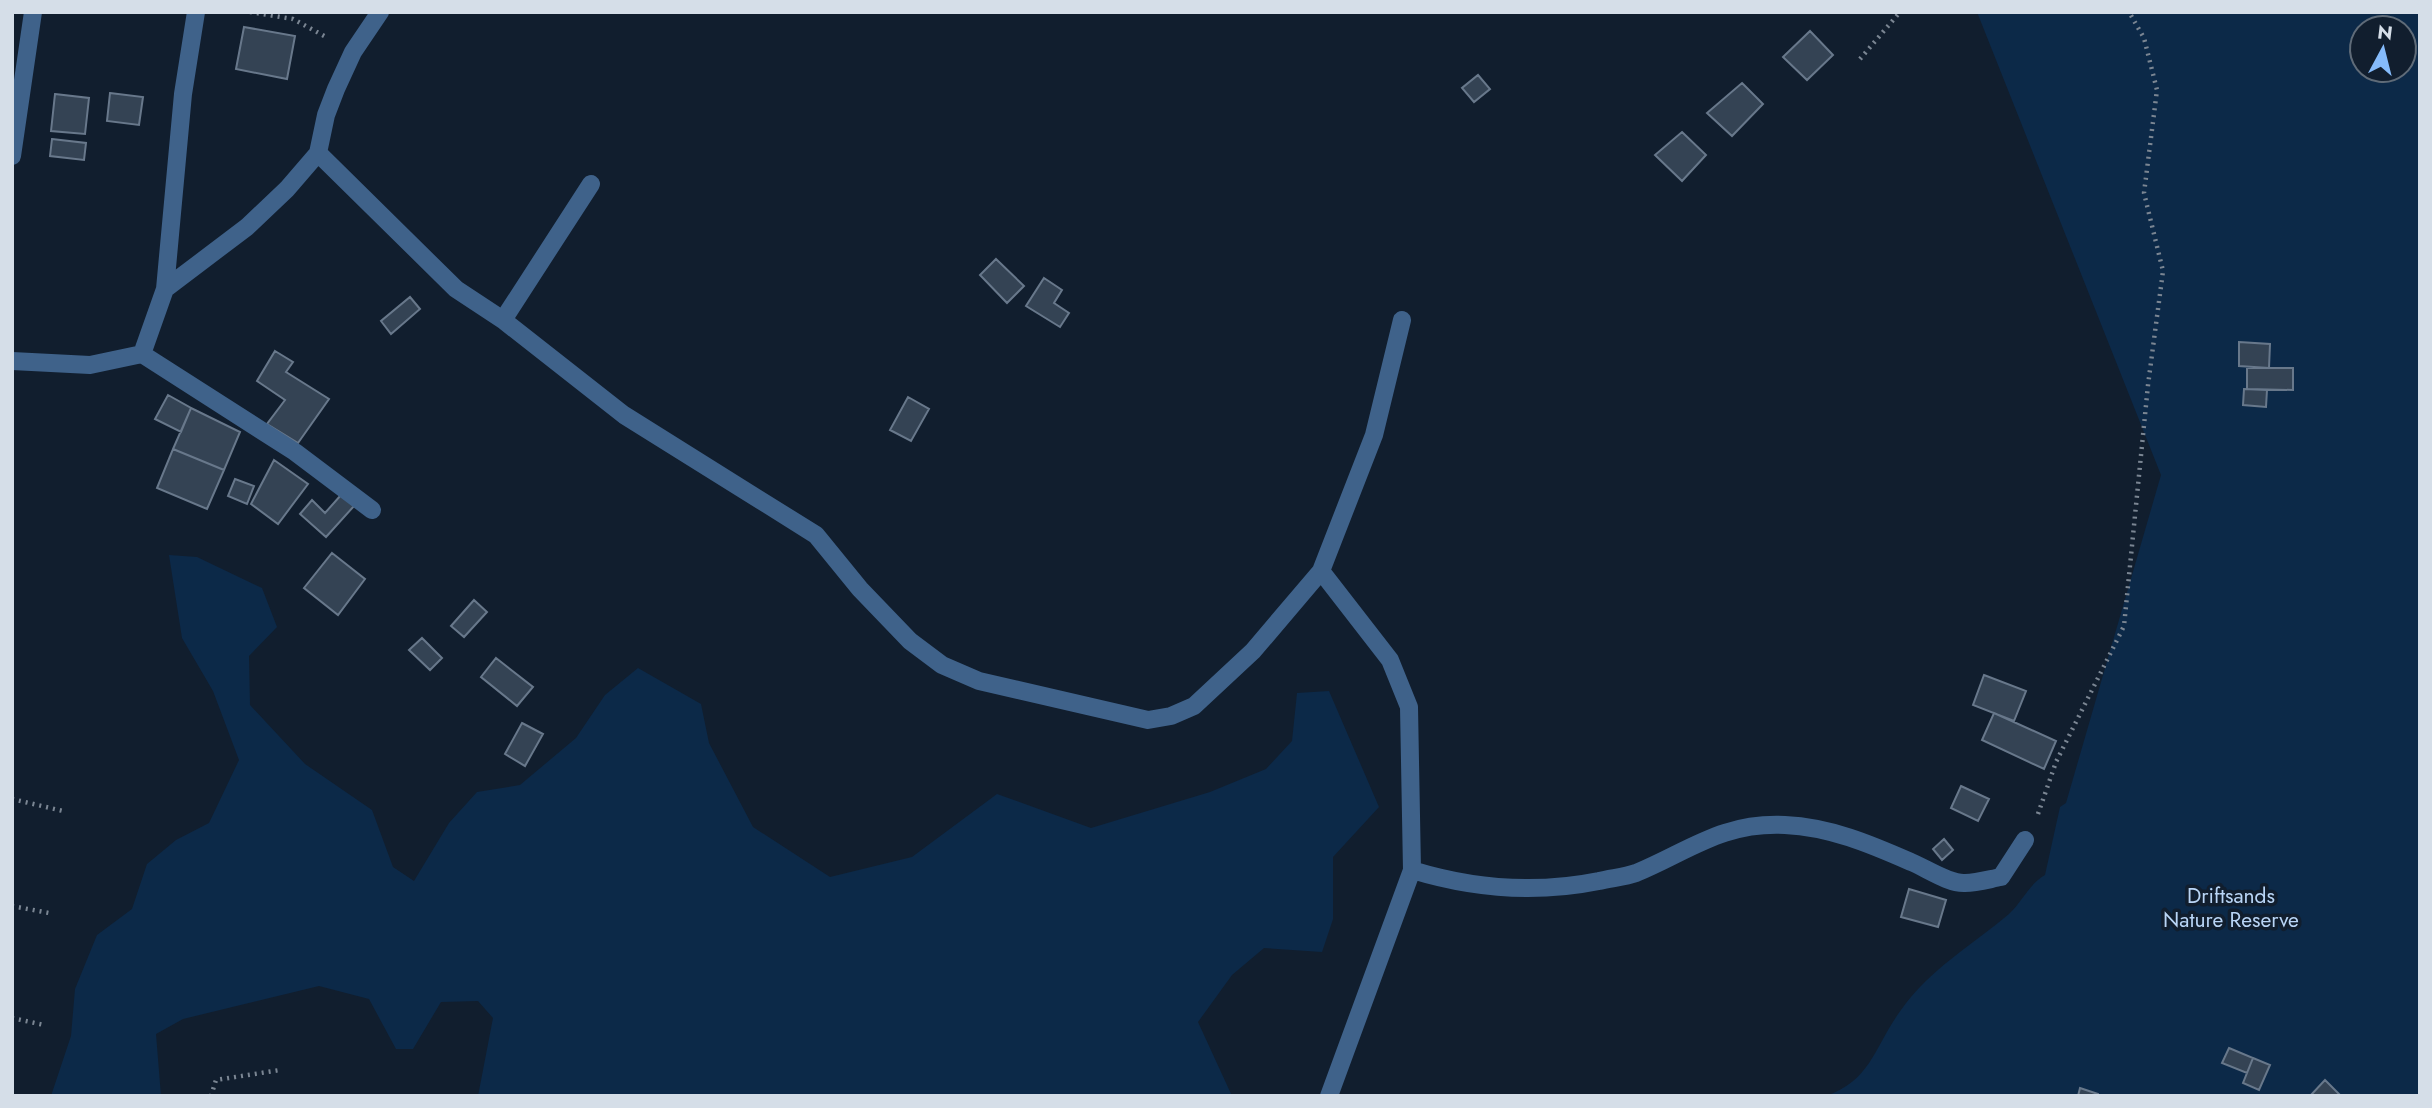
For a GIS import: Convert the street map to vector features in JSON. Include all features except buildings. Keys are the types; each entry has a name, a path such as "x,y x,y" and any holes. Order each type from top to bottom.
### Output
{"street":[{"path":"12,156 33,12"},
{"path":"142,354 165,289 183,94 196,12"},
{"path":"165,289 247,227 286,190 318,152 326,115 353,52 380,12"},
{"path":"318,152 456,289 503,320 624,415 816,535 860,589 910,641 942,665 978,681 1111,714 1148,720 1171,716 1194,706 1253,651 1321,571 1374,435 1402,320"},
{"path":"503,320 591,184"},
{"path":"12,361 90,365 142,354 295,453 372,510"},
{"path":"1321,571 1390,660 1409,707 1412,870 1329,1096"},
{"path":"1412,870 1450,881 1489,887 1526,890 1573,886 1634,874 1708,838 1746,828 1782,825 1813,827 1853,837 1962,884 2001,877 2025,839"}],"path":[{"path":"250,12 293,19 353,52"},
{"path":"1860,59 1900,12"},
{"path":"2025,839 2036,819 2056,762 2124,626 2147,397 2163,271 2144,193 2157,90 2144,38 2129,12"},
{"path":"12,799 63,811"},
{"path":"12,906 49,913"},
{"path":"12,1018 44,1025"},
{"path":"211,1096 216,1080 280,1069"}],"green space":[{"name":"Driftsands Nature Reserve","path":"1977,12 2420,12 2420,1096 1826,1096 1853,1081 1863,1071 1892,1023 1924,982 2009,914 2034,883 2045,875 2060,807 2066,803 2161,475"},
{"path":"169,555 197,557 262,588 277,627 249,656 250,705 305,764 372,810 393,867 414,881 449,823 477,792 520,785 576,738 605,695 638,668 701,704 709,743 753,827 830,877 912,857 997,794 1091,828 1210,792 1266,769 1292,741 1297,693 1329,691 1379,807 1333,857 1333,919 1322,952 1264,948 1232,975 1198,1022 1232,1096 478,1096 493,1018 478,1001 441,1002 413,1049 396,1049 369,999 319,986 183,1019 156,1034 161,1096 51,1096 71,1036 75,989 97,935 132,909 147,864 176,840 209,823 239,760 213,691 182,638"}]}
